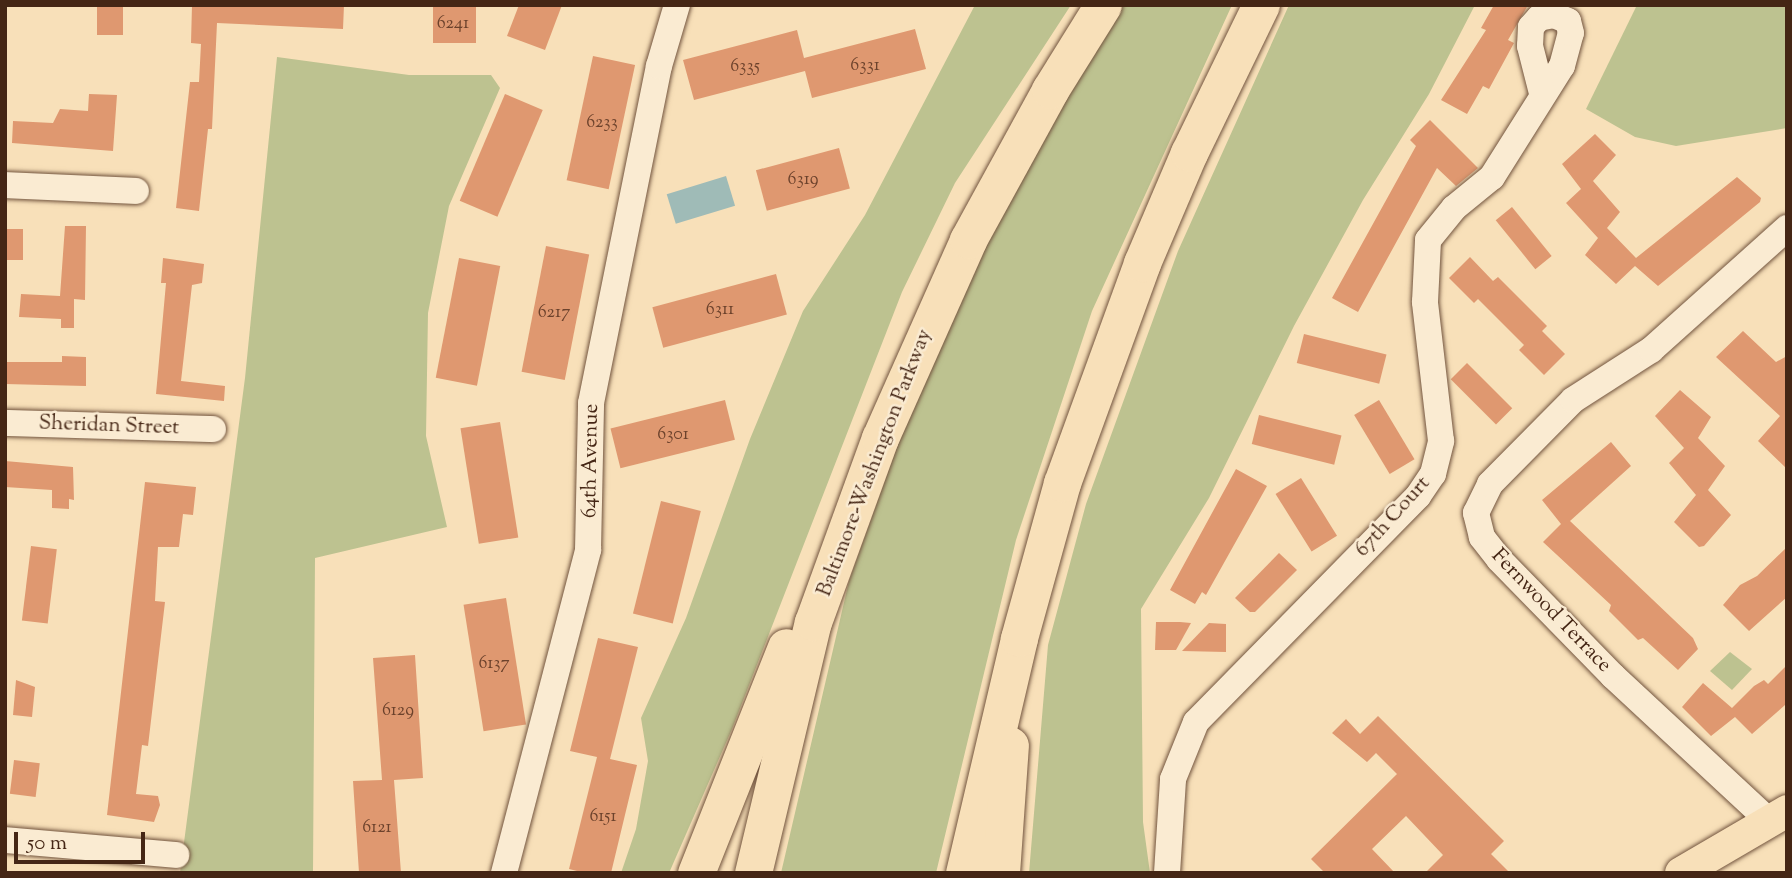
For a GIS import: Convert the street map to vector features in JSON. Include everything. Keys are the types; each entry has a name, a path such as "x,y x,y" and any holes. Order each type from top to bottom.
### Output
{"highway":[{"name":"Baltimore-Washington Parkway","path":"754,873 813,622 880,438 968,240 1050,90 1103,5"},
{"path":"964,873 1041,556 1099,377 1142,263 1189,153 1261,5"},
{"path":"696,873 810,587 880,438"},
{"path":"1001,873 1010,740 1041,556"}],"main road":[{"path":"1681,873 1777,816"}],"street":[{"name":"64th Avenue","path":"505,873 588,550 591,403 659,66 677,5"},
{"name":"67th Court","path":"1167,873 1173,779 1196,722 1418,496 1433,474 1440,457 1441,430 1425,302 1428,240 1454,208 1492,177 1542,93"},
{"path":"5,185 136,191"},
{"name":"Fernwood Terrace","path":"1777,816 1613,676 1499,559 1482,537 1476,513 1489,484 1573,400 1651,350 1787,228"},
{"name":"Sheridan Street","path":"5,423 213,429"},
{"path":"5,840 176,855"}],"green space":[{"path":"975,5 1071,5 955,183 902,292 732,729 669,873 621,873 636,829 648,761 641,718 686,618 750,439 803,311 865,215"},
{"path":"1124,5 1232,5 1092,311 1016,540 936,873 781,873 849,581 903,430 976,260 1048,125"},
{"path":"1289,5 1475,5 1429,94 1363,200 1294,326 1209,498 1141,609 1143,822 1150,873 1029,873 1048,645 1086,504 1178,251"},
{"path":"1637,5 1787,5 1787,128 1676,146 1635,137 1586,109"},
{"path":"277,57 409,75 491,75 500,88 449,206 428,313 426,436 447,527 315,558 313,873 180,873 245,378"},
{"path":"1730,652 1752,669 1732,690 1710,671"}],"water":[{"path":"726,176 735,206 676,224 667,194"}],"building":[{"path":"97,5 123,5 123,35 97,35"},
{"path":"192,5 344,5 343,29 217,23 212,129 208,129 199,211 176,208 190,82 199,82 201,44 191,43"},
{"path":"433,5 476,5 476,43 433,43"},
{"path":"519,5 562,5 545,50 507,36"},
{"path":"1494,5 1528,5 1508,40 1514,43 1489,89 1483,86 1467,114 1441,100 1486,30 1481,28"},
{"path":"915,29 926,69 812,98 805,71 694,100 683,60 797,30 804,58"},
{"path":"593,56 635,65 609,189 567,180"},
{"path":"89,94 117,95 113,151 12,143 13,121 53,123 60,109 88,111"},
{"path":"505,94 543,110 497,217 460,201"},
{"path":"1430,120 1478,168 1456,186 1437,168 1358,312 1332,298 1416,146 1410,140"},
{"path":"1595,134 1616,155 1593,181 1620,212 1607,228 1636,258 1737,177 1761,198 1760,202 1658,286 1635,266 1616,284 1585,255 1598,238 1566,203 1581,189 1562,164"},
{"path":"839,148 850,189 767,211 756,170"},
{"path":"1512,207 1552,256 1535,269 1496,220"},
{"path":"65,226 86,226 85,300 74,299 74,328 61,328 61,319 19,317 21,294 60,296"},
{"path":"5,229 23,229 23,260 5,260"},
{"path":"546,246 589,254 565,380 522,372"},
{"path":"1470,257 1493,281 1498,277 1547,326 1542,331 1565,354 1544,375 1519,350 1524,345 1478,299 1474,303 1449,278"},
{"path":"163,258 204,264 202,283 192,285 181,381 225,386 224,401 156,394 166,283 161,283"},
{"path":"459,258 500,266 477,386 436,378"},
{"path":"776,274 787,315 663,348 652,307"},
{"path":"1743,331 1776,362 1787,356 1787,469 1758,441 1780,416 1716,357"},
{"path":"1304,334 1386,355 1379,384 1297,363"},
{"path":"62,356 86,357 86,386 5,384 5,362 62,362"},
{"path":"1467,363 1512,408 1496,425 1451,379"},
{"path":"1680,390 1711,417 1698,438 1725,466 1708,490 1731,515 1704,546 1699,547 1674,522 1696,495 1669,463 1684,448 1655,416"},
{"path":"725,400 735,440 620,468 611,429"},
{"path":"1379,400 1415,459 1390,474 1354,415"},
{"path":"1259,415 1341,436 1334,465 1252,444"},
{"path":"500,422 518,538 479,544 460,428"},
{"path":"1611,442 1631,466 1570,521 1693,638 1698,649 1678,670 1643,638 1638,640 1609,611 1611,605 1543,542 1561,524 1542,500"},
{"path":"5,461 73,467 74,500 69,499 69,509 52,508 52,490 5,487"},
{"path":"1236,469 1267,486 1206,595 1202,592 1195,604 1170,590"},
{"path":"1301,478 1337,536 1312,552 1276,494"},
{"path":"145,482 196,487 193,515 183,514 179,547 158,547 155,601 165,602 148,746 142,745 136,794 158,796 160,805 154,822 107,815"},
{"path":"661,501 701,511 673,623 633,614"},
{"path":"31,546 57,549 48,624 22,620"},
{"path":"1787,547 1787,597 1749,631 1723,605 1740,585 1757,576"},
{"path":"1279,553 1297,570 1255,612 1250,612 1235,598"},
{"path":"506,598 526,724 484,731 464,605"},
{"path":"1156,622 1191,623 1176,650 1155,650"},
{"path":"1209,623 1226,624 1226,652 1182,651"},
{"path":"598,638 638,647 610,759 637,765 611,873 585,873 569,869 597,757 570,751"},
{"path":"415,655 423,778 394,780 401,873 359,873 353,781 382,780 373,658"},
{"path":"1787,665 1785,705 1752,734 1735,717 1711,736 1682,707 1703,683 1732,708 1754,686 1764,680 1768,684"},
{"path":"16,680 35,687 32,717 13,715"},
{"path":"1378,716 1504,841 1491,854 1510,873 1425,873 1443,855 1406,816 1372,849 1395,873 1325,873 1311,859 1397,774 1376,753 1367,762 1332,733 1346,719 1360,734"},
{"path":"14,760 40,763 36,797 10,794"}]}
